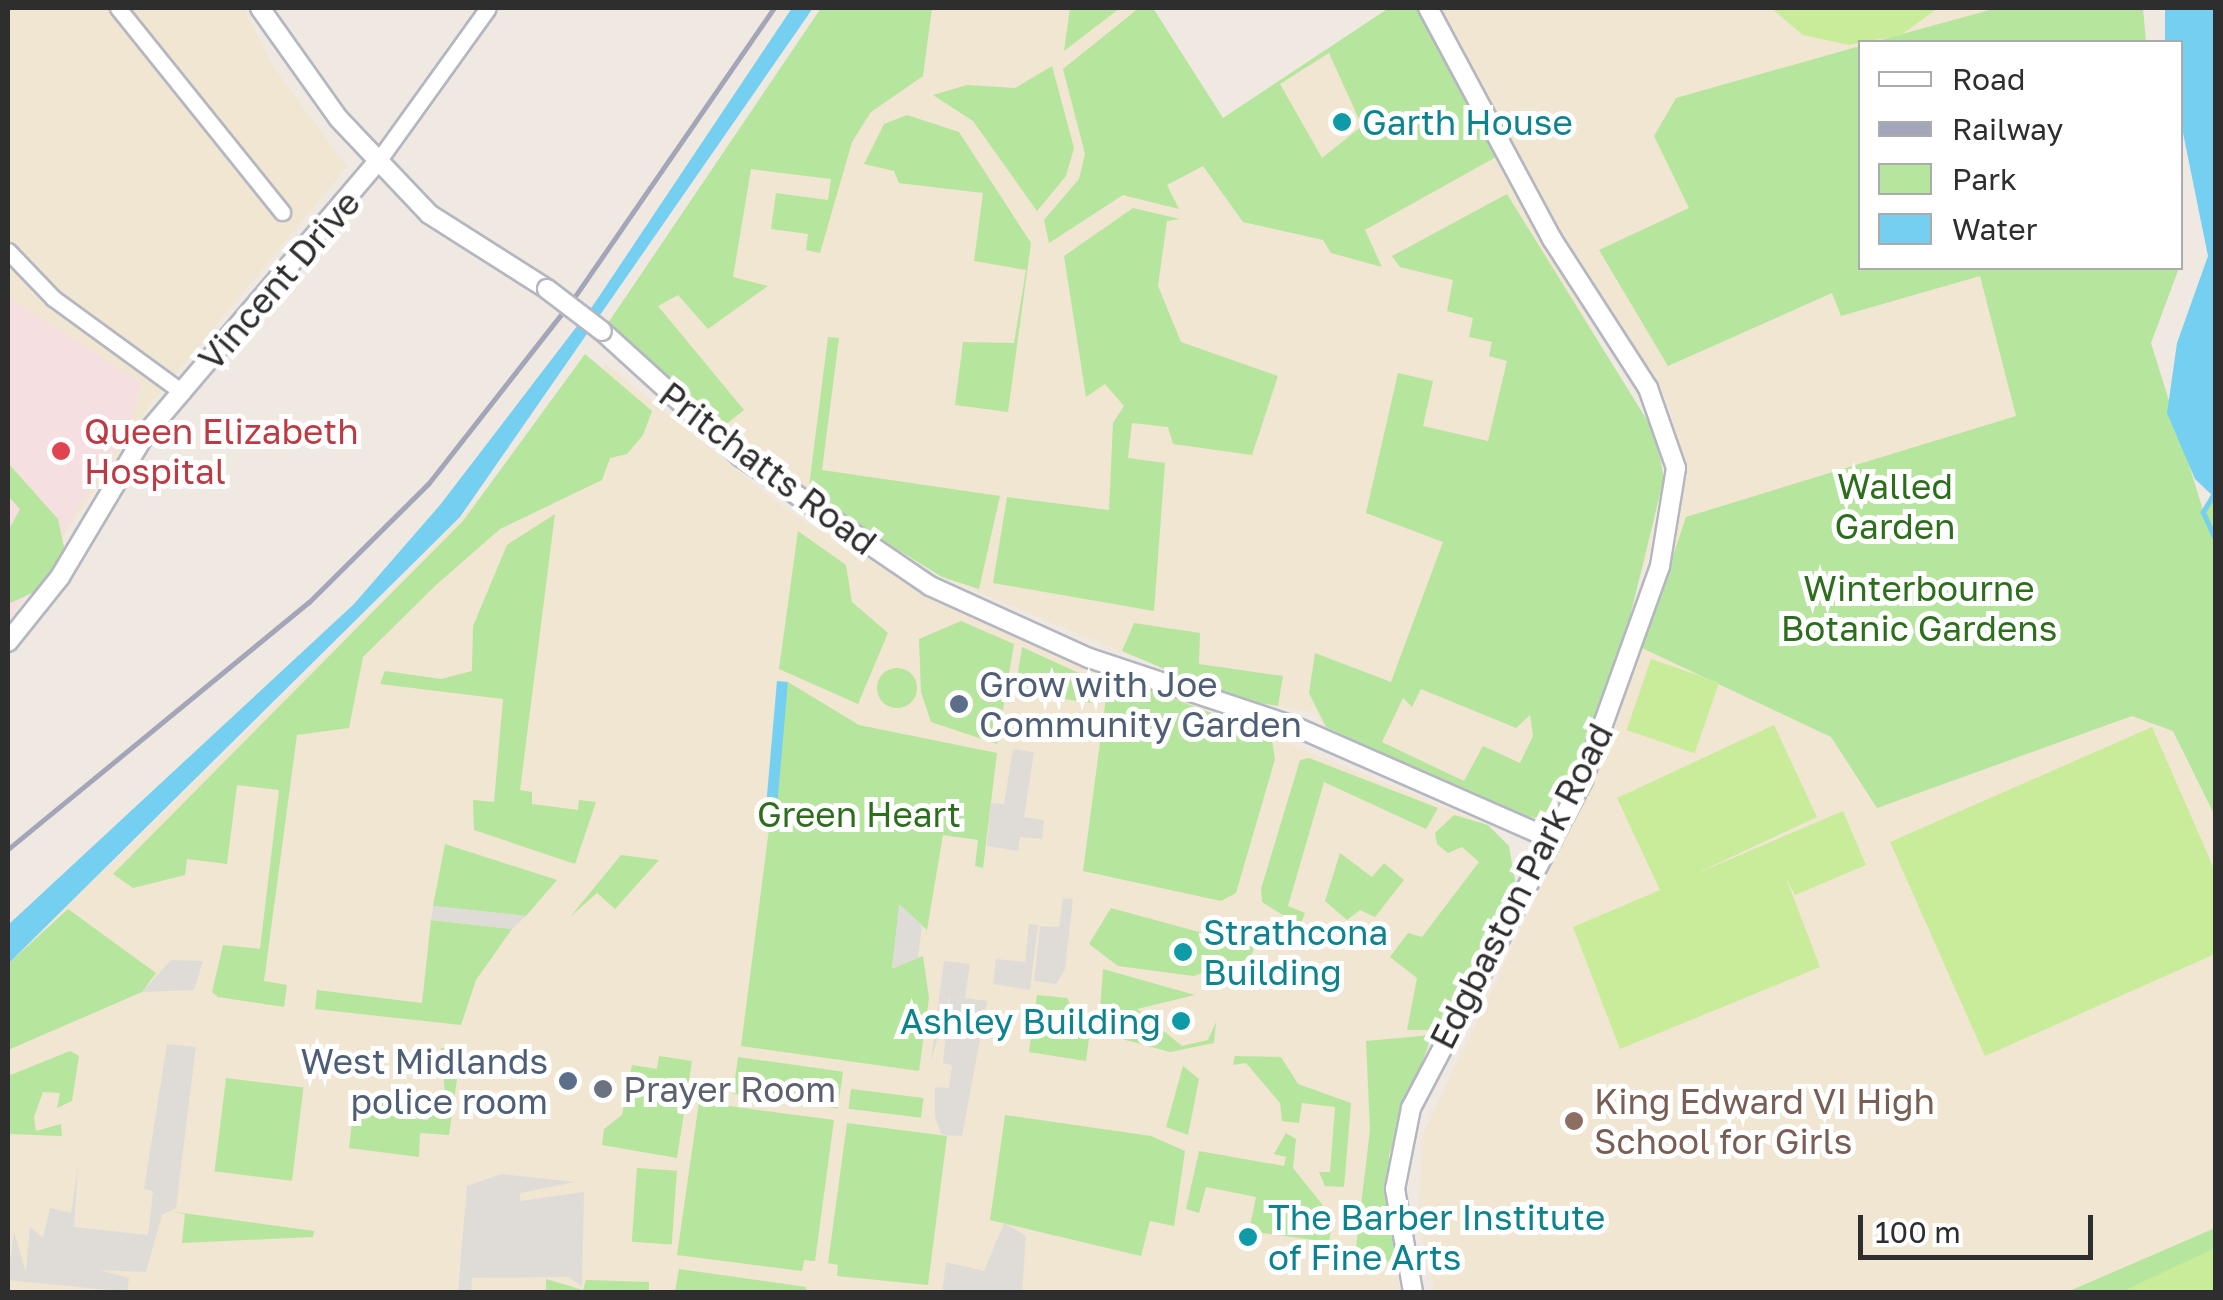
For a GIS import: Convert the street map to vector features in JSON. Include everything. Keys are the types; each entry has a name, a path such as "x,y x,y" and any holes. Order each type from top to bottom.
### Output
{"street":[{"path":"118,8 282,212"},
{"name":"Pritchatts Road","path":"260,8 378,162 428,214 548,290 602,331 741,457 930,586 1089,658 1360,753 1552,839"},
{"path":"378,162 488,8"},
{"name":"Edgbaston Park Road","path":"1413,1292 1395,1189 1410,1108 1552,839 1604,729 1660,566 1676,468 1648,388 1552,238 1428,8"},
{"name":"Vincent Drive","path":"8,642 182,392 378,162"},
{"path":"8,250 53,298 182,392"}],"shaded area":[{"path":"8,8 243,8 274,68 347,167 149,406 8,623"},
{"path":"837,8 1153,8 1223,118 1389,8 1417,8 1662,458 1651,547 1557,807 1539,818 1326,727 1314,712 1238,700 942,577 808,494 626,337"},
{"path":"1439,8 1997,8 1918,30 1920,40 1858,40 1858,270 1979,270 2016,416 2215,673 2215,1292 1435,1292 1418,1221 1423,1134 1611,742 1688,476 1667,399 1543,201"},
{"name":"Queen Elizabeth Hospital","path":"8,297 140,382 132,421 8,622"},
{"path":"606,364 787,510 930,597 1488,825 1488,858 1445,997 1401,1094 1382,1188 1400,1292 8,1292 8,964 386,597"},
{"path":"1013,749 1034,752 1024,817 1044,820 1042,839 1020,837 1018,851 987,846 991,803 1004,804"},
{"path":"1063,898 1073,899 1065,969 1056,984 1034,981 1040,926 1059,927"},
{"path":"899,904 922,925 918,958 892,969"},
{"path":"433,906 526,916 512,929 431,920"},
{"path":"1029,924 1038,925 1030,990 993,984 996,959 1025,962"},
{"path":"171,960 203,961 194,990 142,992"},
{"path":"944,961 970,964 965,998 987,1001 962,1136 942,1135 935,1117 935,1087 949,1088 952,1065 943,1063 950,995 931,1061"},
{"path":"167,1044 196,1047 176,1208 162,1215 146,1272 100,1270 129,1278 127,1292 8,1280 14,1232 26,1272 30,1227 43,1238 50,1208 71,1213 78,1167 74,1227 148,1235 153,1191 144,1189"},
{"path":"501,1174 575,1182 520,1193 520,1201 584,1192 582,1287 569,1277 472,1278 471,1292 458,1292 467,1186"},
{"path":"1004,1223 1026,1236 1022,1292 942,1292 946,1262 984,1271"}],"green space":[{"path":"821,8 932,8 923,76 871,112 852,142 820,253 806,250 808,234 771,229 776,193 828,200 831,179 751,169 733,277 768,286 708,329 678,295 658,306 744,410 725,425 606,326"},
{"path":"1070,8 1120,8 1064,51"},
{"path":"1139,8 1153,8 1223,118 1389,8 1417,8 1496,157 1365,230 1382,267 1331,253 1323,240 1243,222 1203,166 1167,185 1179,209 1123,195 1049,243 1044,220 1079,179 1085,154 1063,69","holes":["1329,53 1362,126 1322,158 1280,84"]},
{"path":"1771,8 1938,8 1901,35 1858,40 1849,45 1803,35"},
{"path":"1997,8 2143,8 2146,40 1880,40"},
{"path":"1858,47 1858,270 2178,270 2151,343 2203,510 2215,498 2215,816 2173,731 2132,716 1877,808 1831,737 1642,648 1686,517 2016,416 1980,276 1841,316 1832,293 1668,366 1599,250 1689,208 1654,136 1676,98"},
{"path":"1052,66 1074,148 1066,176 1037,211 973,121 933,95 967,85 1015,88"},
{"path":"907,115 959,132 1031,243 1008,412 955,405 963,342 1014,343 1026,270 974,261 983,193 899,183 894,171 864,164 884,124"},
{"path":"1507,194 1655,433 1664,478 1624,641 1572,787 1539,818 1516,817 1326,727 1309,693 1315,653 1391,682 1443,542 1366,513 1398,373 1433,381 1423,426 1488,441 1507,361 1489,356 1492,342 1469,337 1473,318 1447,311 1453,280 1400,267 1392,256","holes":["1421,689 1516,728 1530,715 1533,736 1520,763 1483,746 1464,781 1382,742 1403,698 1412,707"]},
{"path":"1133,208 1180,219 1167,221 1158,286 1181,342 1278,376 1252,455 1173,444 1168,427 1132,423 1128,458 1165,463 1154,611 993,583 1007,497 1109,510 1113,423 1124,406 1105,384 1086,397 1064,256"},
{"path":"828,337 839,338 822,470 1000,496 979,589 942,577 808,494"},
{"path":"585,354 652,411 643,435 627,454 610,458 602,480 500,529 363,657 349,728 297,735 264,981 287,985 284,1007 218,997 212,992 223,945 260,949 279,790 237,785 227,864 187,859 185,875 133,888 113,874 463,521"},
{"path":"8,463 58,519 65,552 43,588 8,604 8,531 20,509 8,496"},
{"path":"555,514 520,790 532,792 532,804 578,810 579,800 596,802 575,864 474,830 473,800 494,802 503,699 380,684 385,671 441,679 472,671 473,626 507,545"},
{"path":"798,531 846,565 852,602 888,633 858,704 779,669"},
{"path":"961,621 1014,644 997,744 931,722 921,692 919,639"},
{"path":"1134,623 1200,633 1199,664 1283,676 1278,706 1238,700 1122,651"},
{"path":"1022,647 1094,680 1092,703 1015,692"},
{"path":"1651,659 1719,682 1695,753 1627,730"},
{"path":"897,668 911,674 917,688 911,702 897,708 883,702 877,688 883,674"},
{"path":"1109,675 1271,735 1275,759 1236,893 1221,901 1083,871"},
{"name":"Green Heart","path":"788,682 859,725 997,753 983,868 975,866 978,840 943,835 927,930 900,905 892,968 923,956 929,998 919,1071 741,1046"},
{"path":"1774,725 1817,817 1691,876 1843,811 1866,865 1795,895 1786,878 1820,967 1620,1049 1573,927 1660,890 1617,798"},
{"path":"2152,727 2215,871 2215,954 1985,1056 1890,842"},
{"path":"1309,758 1438,808 1426,829 1324,782 1288,906 1305,913 1300,926 1262,902 1261,889 1300,760"},
{"path":"1454,815 1488,825 1509,846 1516,886 1437,1030 1407,1030 1417,978 1390,957 1408,933 1422,937 1479,862 1462,847 1448,853 1437,844 1435,833"},
{"path":"445,844 557,880 526,916 433,906"},
{"path":"1340,853 1372,877 1384,863 1404,880 1375,917 1360,910 1347,920 1325,901"},
{"path":"621,855 659,860 615,909 597,893 570,917"},
{"path":"1111,908 1254,947 1251,958 1193,976 1118,966 1089,944"},
{"path":"68,909 156,973 142,992 8,1050 8,964"},
{"path":"431,920 512,929 476,980 461,1025 315,1009 317,990 422,1003"},
{"path":"1103,969 1195,995 1137,1009 1182,1046 1208,1040 1216,1022 1214,1043 1170,1052 1122,1039 1100,1010"},
{"path":"1037,995 1067,998 1089,1038 1086,1061 1029,1052"},
{"path":"1432,1035 1389,1155 1397,1263 1355,1256 1370,1130 1366,1041"},
{"path":"441,1048 454,1050 459,1066 449,1135 420,1133 419,1157 349,1148 355,1095 393,1099 392,1116 428,1120 431,1105 446,1106"},
{"path":"70,1051 79,1056 72,1101 57,1108 60,1093 43,1092 34,1117 36,1131 61,1124 62,1136 8,1134 8,1076"},
{"path":"659,1056 692,1061 677,1158 602,1145 604,1129 622,1115 632,1065 657,1069"},
{"path":"1235,1056 1281,1057 1298,1084 1351,1103 1344,1187 1325,1186 1319,1172 1330,1172 1335,1107 1302,1103 1299,1123 1282,1121 1280,1103 1246,1063 1233,1065"},
{"path":"738,1057 843,1072 838,1108 733,1094"},
{"path":"1183,1066 1199,1079 1188,1135 1166,1127"},
{"path":"226,1078 303,1088 292,1181 215,1171"},
{"path":"851,1089 923,1098 921,1118 849,1109"},
{"path":"699,1102 834,1120 815,1261 804,1260 802,1271 677,1255"},
{"path":"1005,1115 1151,1136 1185,1151 1174,1226 1150,1221 1141,1256 990,1220"},
{"path":"847,1123 947,1136 928,1285 837,1276 838,1265 828,1263"},
{"path":"1286,1133 1296,1139 1293,1168 1333,1218 1329,1242 1249,1231 1256,1197 1206,1187 1199,1213 1186,1209 1199,1151 1284,1166 1286,1157 1274,1154"},
{"path":"637,1168 677,1171 672,1245 632,1242"},
{"path":"168,1211 314,1231 313,1237 182,1243 185,1214"},
{"path":"2215,1228 2215,1292 2067,1292 2169,1248"},
{"path":"2215,1248 2215,1292 2121,1292"},
{"path":"679,1269 806,1287 806,1292 675,1292"},
{"path":"546,1279 583,1290 586,1280 649,1282 649,1292 546,1292"}],"water":[{"path":"792,8 813,8 460,517 8,964 8,925 354,604 440,505 594,304"},
{"path":"2165,8 2215,8 2215,498 2195,479 2167,413 2177,343 2208,256 2183,133 2183,40 2165,40"},
{"path":"777,681 788,682 775,831 764,830"}],"waterway":[{"path":"2216,490 2203,512 2216,541"}],"railway":[{"path":"8,849 309,602 428,484 573,299 774,8"}],"place":[{"name":"Garth House","path":"1342,122"},
{"name":"Queen Elizabeth Hospital","path":"61,451"},
{"name":"Grow with Joe Community Garden","path":"959,704"},
{"name":"Strathcona Building","path":"1183,952"},
{"name":"Ashley Building","path":"1181,1021"},
{"name":"West Midlands police room","path":"568,1081"},
{"name":"Prayer Room","path":"603,1089"},
{"name":"King Edward VI High School for Girls","path":"1574,1121"},
{"name":"The Barber Institute of Fine Arts","path":"1248,1237"}],"park label":[{"name":"Walled Garden","path":"1895,506"},
{"name":"Winterbourne Botanic Gardens","path":"1919,608"}]}
